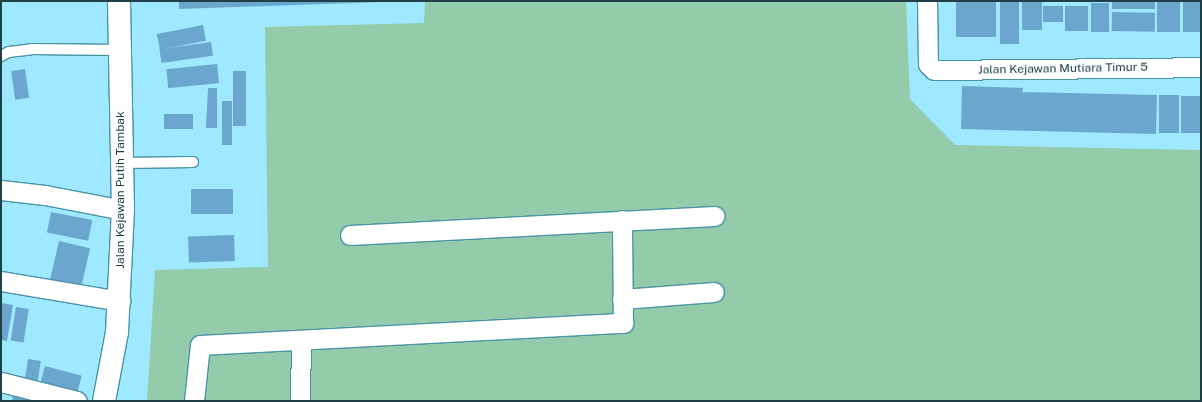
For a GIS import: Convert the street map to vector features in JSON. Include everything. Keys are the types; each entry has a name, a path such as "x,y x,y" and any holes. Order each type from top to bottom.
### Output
{"street":[{"name":"Jalan Kejawan Putih Tambak","path":"104,401 117,332 120,301 124,210 119,1"},
{"name":"Jalan Kejawan Mutiara Timur 5","path":"928,1 928,64 934,70 1201,67"},
{"path":"1,190 45,195 124,210"},
{"path":"350,235 715,216"},
{"path":"194,401 200,346 623,322 622,220"},
{"path":"1,281 120,301"},
{"path":"622,299 714,292"},
{"path":"300,401 301,340"},
{"path":"1,382 77,401"}],"lane":[{"path":"1,56 10,52 32,49 120,50"},
{"path":"122,163 192,162"}],"green space":[{"path":"425,1 906,1 910,99 955,145 1201,150 1201,401 147,401 155,270 268,267 265,27 424,23"}],"building":[{"path":"179,1 381,1 381,2 179,9"},
{"path":"956,1 996,1 996,37 956,37"},
{"path":"1000,1 1019,1 1019,44 1000,44"},
{"path":"1022,1 1042,1 1042,30 1022,30"},
{"path":"1112,1 1155,1 1155,9 1112,9"},
{"path":"1157,1 1180,1 1180,32 1157,32"},
{"path":"1183,1 1201,1 1201,32 1183,32"},
{"path":"1091,3 1109,3 1109,32 1091,32"},
{"path":"1043,6 1063,6 1063,22 1043,22"},
{"path":"1065,6 1088,6 1088,31 1065,31"},
{"path":"1112,12 1155,13 1155,32 1112,31"},
{"path":"203,25 206,41 160,50 157,34"},
{"path":"211,42 213,56 161,63 160,49"},
{"path":"217,64 219,83 168,88 166,69"},
{"path":"25,69 29,98 15,100 11,71"},
{"path":"233,71 246,71 246,126 233,126"},
{"path":"962,86 1023,88 1022,92 1157,95 1156,134 961,129"},
{"path":"208,88 217,88 217,128 206,128"},
{"path":"1159,95 1179,95 1179,133 1159,133"},
{"path":"1181,96 1200,96 1200,133 1181,133"},
{"path":"222,101 232,101 232,145 222,145"},
{"path":"164,114 193,114 193,129 164,129"},
{"path":"191,189 233,189 233,214 191,214"},
{"path":"51,212 92,220 88,241 47,233"},
{"path":"234,235 235,261 189,263 188,237"},
{"path":"59,241 90,248 80,291 49,284"},
{"path":"1,303 13,305 7,341 1,340"},
{"path":"16,307 29,309 24,343 11,341"},
{"path":"28,359 41,361 37,385 24,383"},
{"path":"45,366 82,376 76,398 39,388"},
{"path":"13,394 37,397 37,401 12,401"}]}
